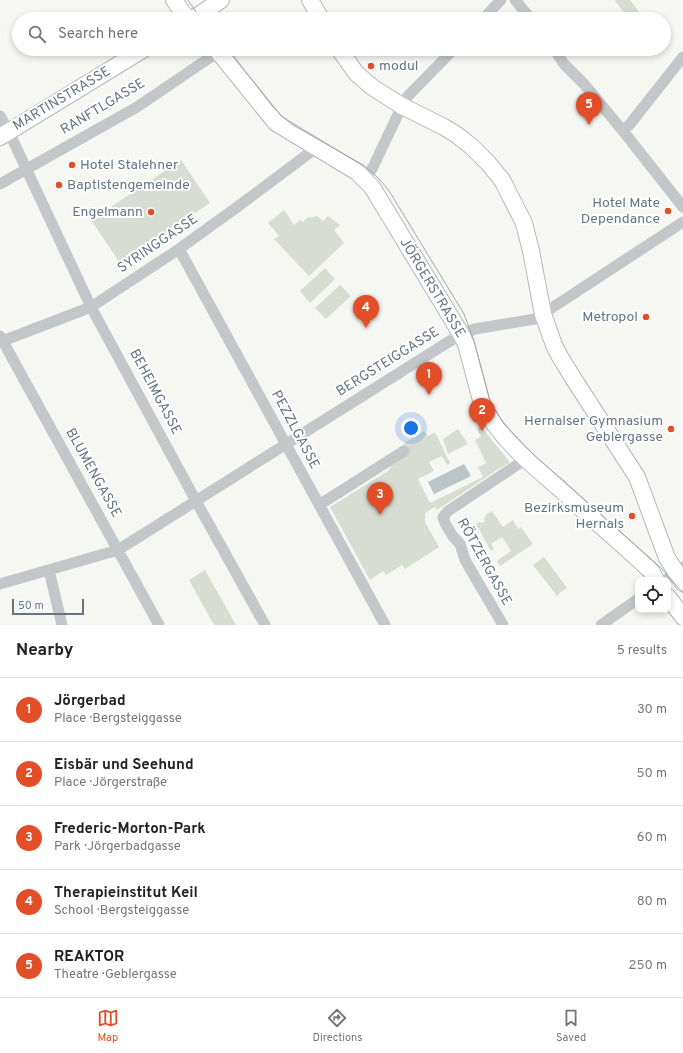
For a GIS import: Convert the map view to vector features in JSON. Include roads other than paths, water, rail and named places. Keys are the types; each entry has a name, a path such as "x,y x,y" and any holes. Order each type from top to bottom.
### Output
{"main road":[{"path":"174,0 182,12"},
{"path":"203,12 221,0"},
{"path":"310,0 317,12"},
{"name":"MARTINSTRASSE","path":"4,134 132,56"},
{"name":"JÖRGERSTRASSE","path":"222,56 276,123 357,172 376,192 461,334 466,344 482,404 500,431 526,460 651,571 654,577"},
{"path":"344,56 356,73 372,87 402,106 457,135 472,147 502,180 524,223 543,314 554,345 563,363 637,477 667,558 677,576"},
{"path":"671,601 683,617"}],"street":[{"path":"490,12 501,0"},
{"path":"515,0 525,12"},
{"name":"RANFTLGASSE","path":"0,184 137,107 209,56"},
{"path":"365,180 373,168 407,97 447,56"},
{"path":"559,56 623,131 683,207"},
{"path":"623,131 683,57"},
{"name":"BEHEIMGASSE","path":"0,116 4,134 26,169 91,307 265,625"},
{"name":"SYRINGGASSE","path":"1,339 91,307 179,249 316,148"},
{"name":"BERGSTEIGGASSE","path":"0,584 118,550 461,334 475,329 535,318 543,314 683,222"},
{"name":"PEZZLGASSE","path":"179,249 385,625"},
{"name":"BLUMENGASSE","path":"1,339 159,625"},
{"path":"319,506 404,451"},
{"name":"RÖTZERGASSE","path":"503,625 465,560 460,544 452,535 443,517 448,511 526,460"},
{"path":"49,570 62,625"},
{"path":"601,625 635,602"}],"tram line":[{"path":"188,0 196,12"},
{"path":"233,56 273,107 283,117 293,125 363,165 385,186 464,314 474,341 490,401 503,423 534,455 661,568 683,593"}],"place":[{"name":"modul","path":"371,66"},
{"name":"REAKTOR","path":"589,125"},
{"name":"Hotel Stalehner","path":"72,165"},
{"name":"Baptistengemeinde","path":"59,185"},
{"name":"Hotel Mate Dependance","path":"668,211"},
{"name":"Engelmann","path":"151,212"},
{"name":"Metropol","path":"646,317"},
{"name":"Therapieinstitut Keil","path":"366,328"},
{"name":"Jörgerbad","path":"429,395"},
{"name":"Hernalser Gymnasium Geblergasse","path":"671,429"},
{"name":"Eisbär und Seehund","path":"482,431"},
{"name":"Frederic-Morton-Park","path":"380,515"},
{"name":"Bezirksmuseum Hernals","path":"632,516"}]}
